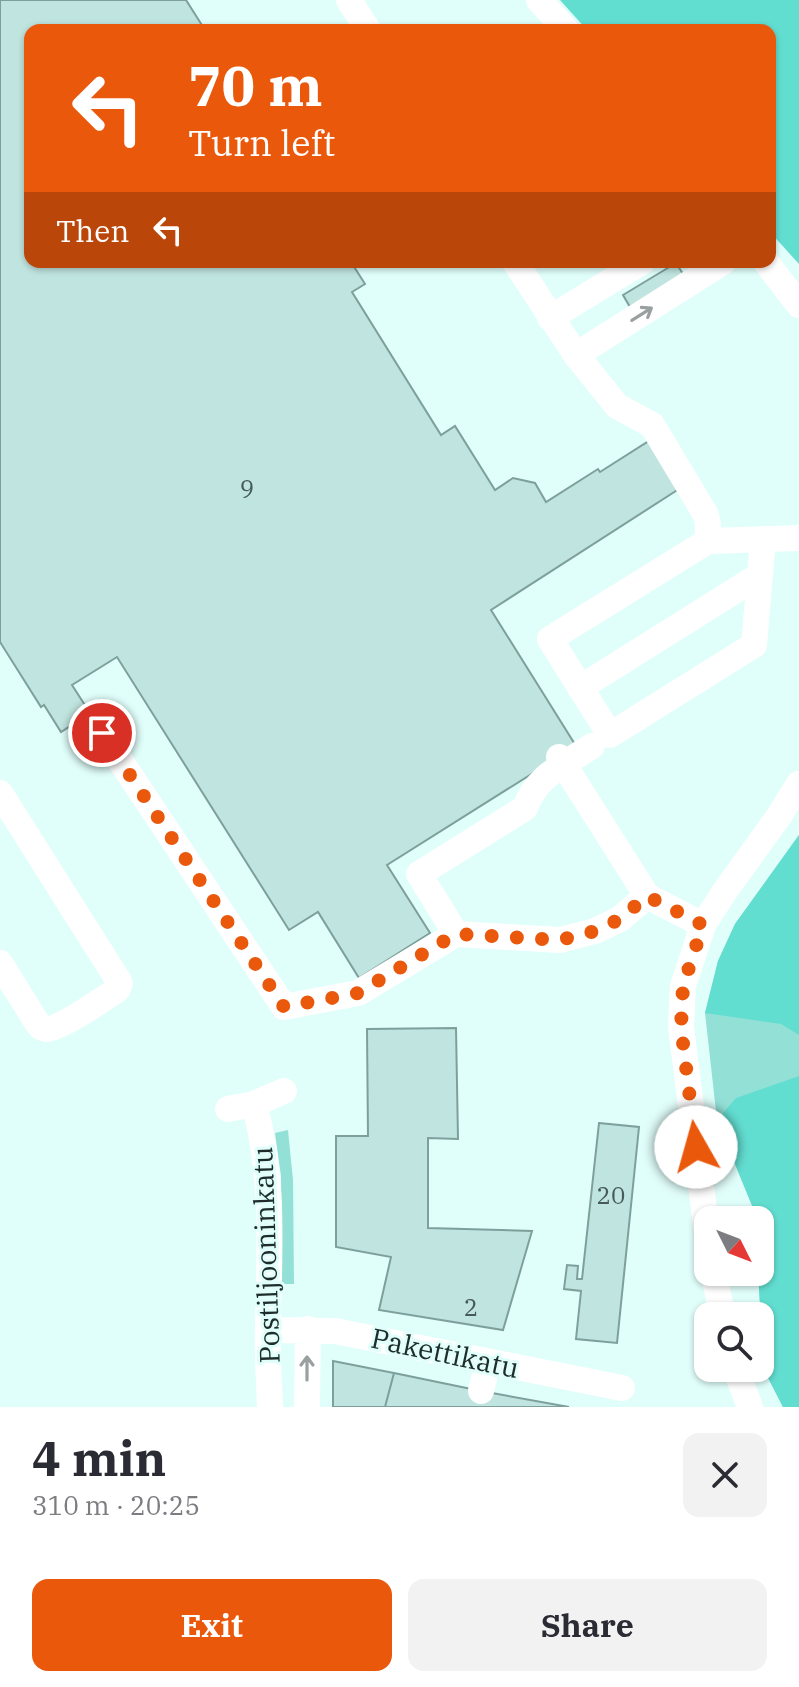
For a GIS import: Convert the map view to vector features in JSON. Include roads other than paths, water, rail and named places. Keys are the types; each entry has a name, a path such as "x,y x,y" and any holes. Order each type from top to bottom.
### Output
{"street":[{"path":"349,0 364,24"},
{"path":"539,0 561,24"},
{"path":"519,268 576,355 617,406 652,425 706,515 708,541"},
{"path":"550,318 632,268"},
{"path":"576,355 714,268"},
{"path":"771,268 799,305"},
{"path":"763,539 754,645 610,735 550,639 708,541 763,539 799,538"},
{"path":"580,688 760,575"},
{"path":"102,733 284,1007 358,993 456,934 560,940 595,931 620,919 647,896"},
{"path":"456,934 419,874 525,808 530,793 540,781 592,746"},
{"path":"559,757 647,896 703,925"},
{"path":"704,1206 681,1027 683,986 703,925 799,784"},
{"path":"0,793 120,986 63,1024 47,1029 36,1021 0,963"},
{"path":"228,1109 254,1104 284,1091"},
{"name":"Postiljooninkatu","path":"254,1104 263,1134 269,1182 270,1407"},
{"name":"Postiljooninkatu","path":"307,1407 308,1329"},
{"name":"Pakettikatu","path":"268,1330 335,1331 622,1388"},
{"path":"481,1391 488,1362"},
{"path":"740,1382 750,1407"}]}
